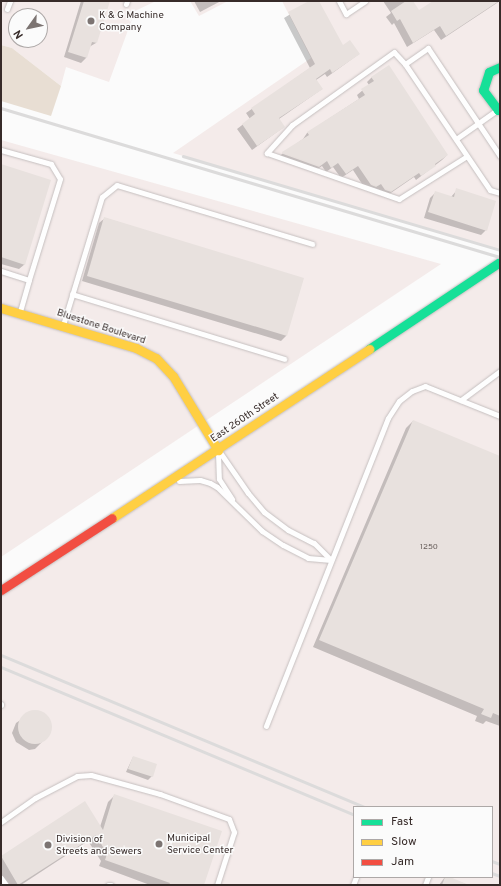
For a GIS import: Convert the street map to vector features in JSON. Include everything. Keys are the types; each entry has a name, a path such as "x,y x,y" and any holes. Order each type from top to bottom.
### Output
{"main road":[{"path":"499,109 483,90 489,72 500,67"},
{"name":"East 260th Street","path":"1,590 218,450 500,262"},
{"name":"Bluestone Boulevard","path":"1,308 136,348 156,358 173,376 218,450"}],"lane":[{"path":"7,9 10,1"},
{"path":"338,1 346,14 365,1"},
{"path":"405,64 428,48 500,156"},
{"path":"467,156 399,199 267,153 292,125 394,52 405,64 490,190 500,194"},
{"path":"456,138 499,109"},
{"path":"1,150 51,164 60,179 19,313"},
{"path":"62,326 102,197 116,185 312,244"},
{"path":"1,271 29,280"},
{"path":"72,294 284,359"},
{"path":"461,400 500,372"},
{"path":"266,726 388,418 400,401 425,386 500,416"},
{"path":"218,450 217,471 219,479 238,508"},
{"path":"218,450 248,493 264,512 288,530 314,543 331,560"},
{"path":"166,483 200,480 210,482 217,486 262,531 283,545 308,558 331,560"},
{"path":"1,822 35,798 77,776 91,775 160,794 229,819 234,832 217,885"},
{"path":"1,878 6,885"}],"shaded area":[{"path":"1,1 156,1 135,11 109,82 66,67 61,86 12,48 48,48 48,8 8,8 8,47 1,45"},
{"path":"190,1 228,1 199,16"},
{"path":"282,1 500,1 500,250 173,153 311,58"},
{"path":"1,45 12,48 61,86 51,116 1,101"},
{"path":"1,140 441,264 1,557"},
{"path":"500,262 500,885 1,885 1,590"}],"building":[{"name":"K & G Machine Company","path":"84,1 110,1 97,43 92,42 87,58 68,52"},
{"path":"309,1 319,1 343,45 350,40 360,54 332,73 330,69 316,79 323,89 279,118 285,127 257,146 242,124 255,114 251,108 315,64 288,12"},
{"path":"406,1 413,1 419,10 433,1 499,1 446,36 440,26 413,43 400,19 397,21 391,11"},
{"path":"389,65 448,155 435,164 436,166 421,176 419,173 391,192 385,190 381,184 376,187 371,185 358,166 346,174 338,163 331,168 327,161 319,167 283,154 282,152 309,135 307,132 365,95 361,89 374,81 371,77"},
{"path":"1,164 51,180 25,265 1,257"},
{"path":"456,188 496,201 487,231 428,212 435,191 454,197"},
{"path":"104,217 304,278 287,336 87,276"},
{"path":"413,420 500,456 500,716 493,713 491,718 481,714 484,709 319,640"},
{"path":"32,710 38,710 42,711 49,717 52,727 51,734 45,741 38,744 32,744 28,743 21,737 18,730 18,724 19,720 25,713"},
{"path":"133,756 157,764 153,777 128,769"},
{"name":"Municipal Service Center","path":"114,794 222,831 204,885 169,885 170,883 105,860 107,854 96,835 18,885 1,856 85,801 103,830"},
{"path":"445,878 452,878 469,885 442,885"}],"railway":[{"path":"1,108 500,257"},
{"path":"183,156 500,250"},
{"path":"1,655 362,806"},
{"path":"1,667 353,815"},
{"path":"493,861 500,864"},
{"path":"493,873 500,876"}],"traffic: fast":[{"path":"500,67 489,72 483,90 498,110 500,108"},
{"path":"369,349 500,262"}],"traffic: slow":[{"path":"1,308 136,348 156,358 173,376 218,450"},
{"path":"112,518 369,349"}],"traffic: jam":[{"path":"1,590 112,518"}],"place":[{"name":"K & G Machine Company","path":"91,21"},
{"name":"Municipal Service Center","path":"159,844"},
{"name":"Division of Streets and Sewers","path":"48,845"}]}
